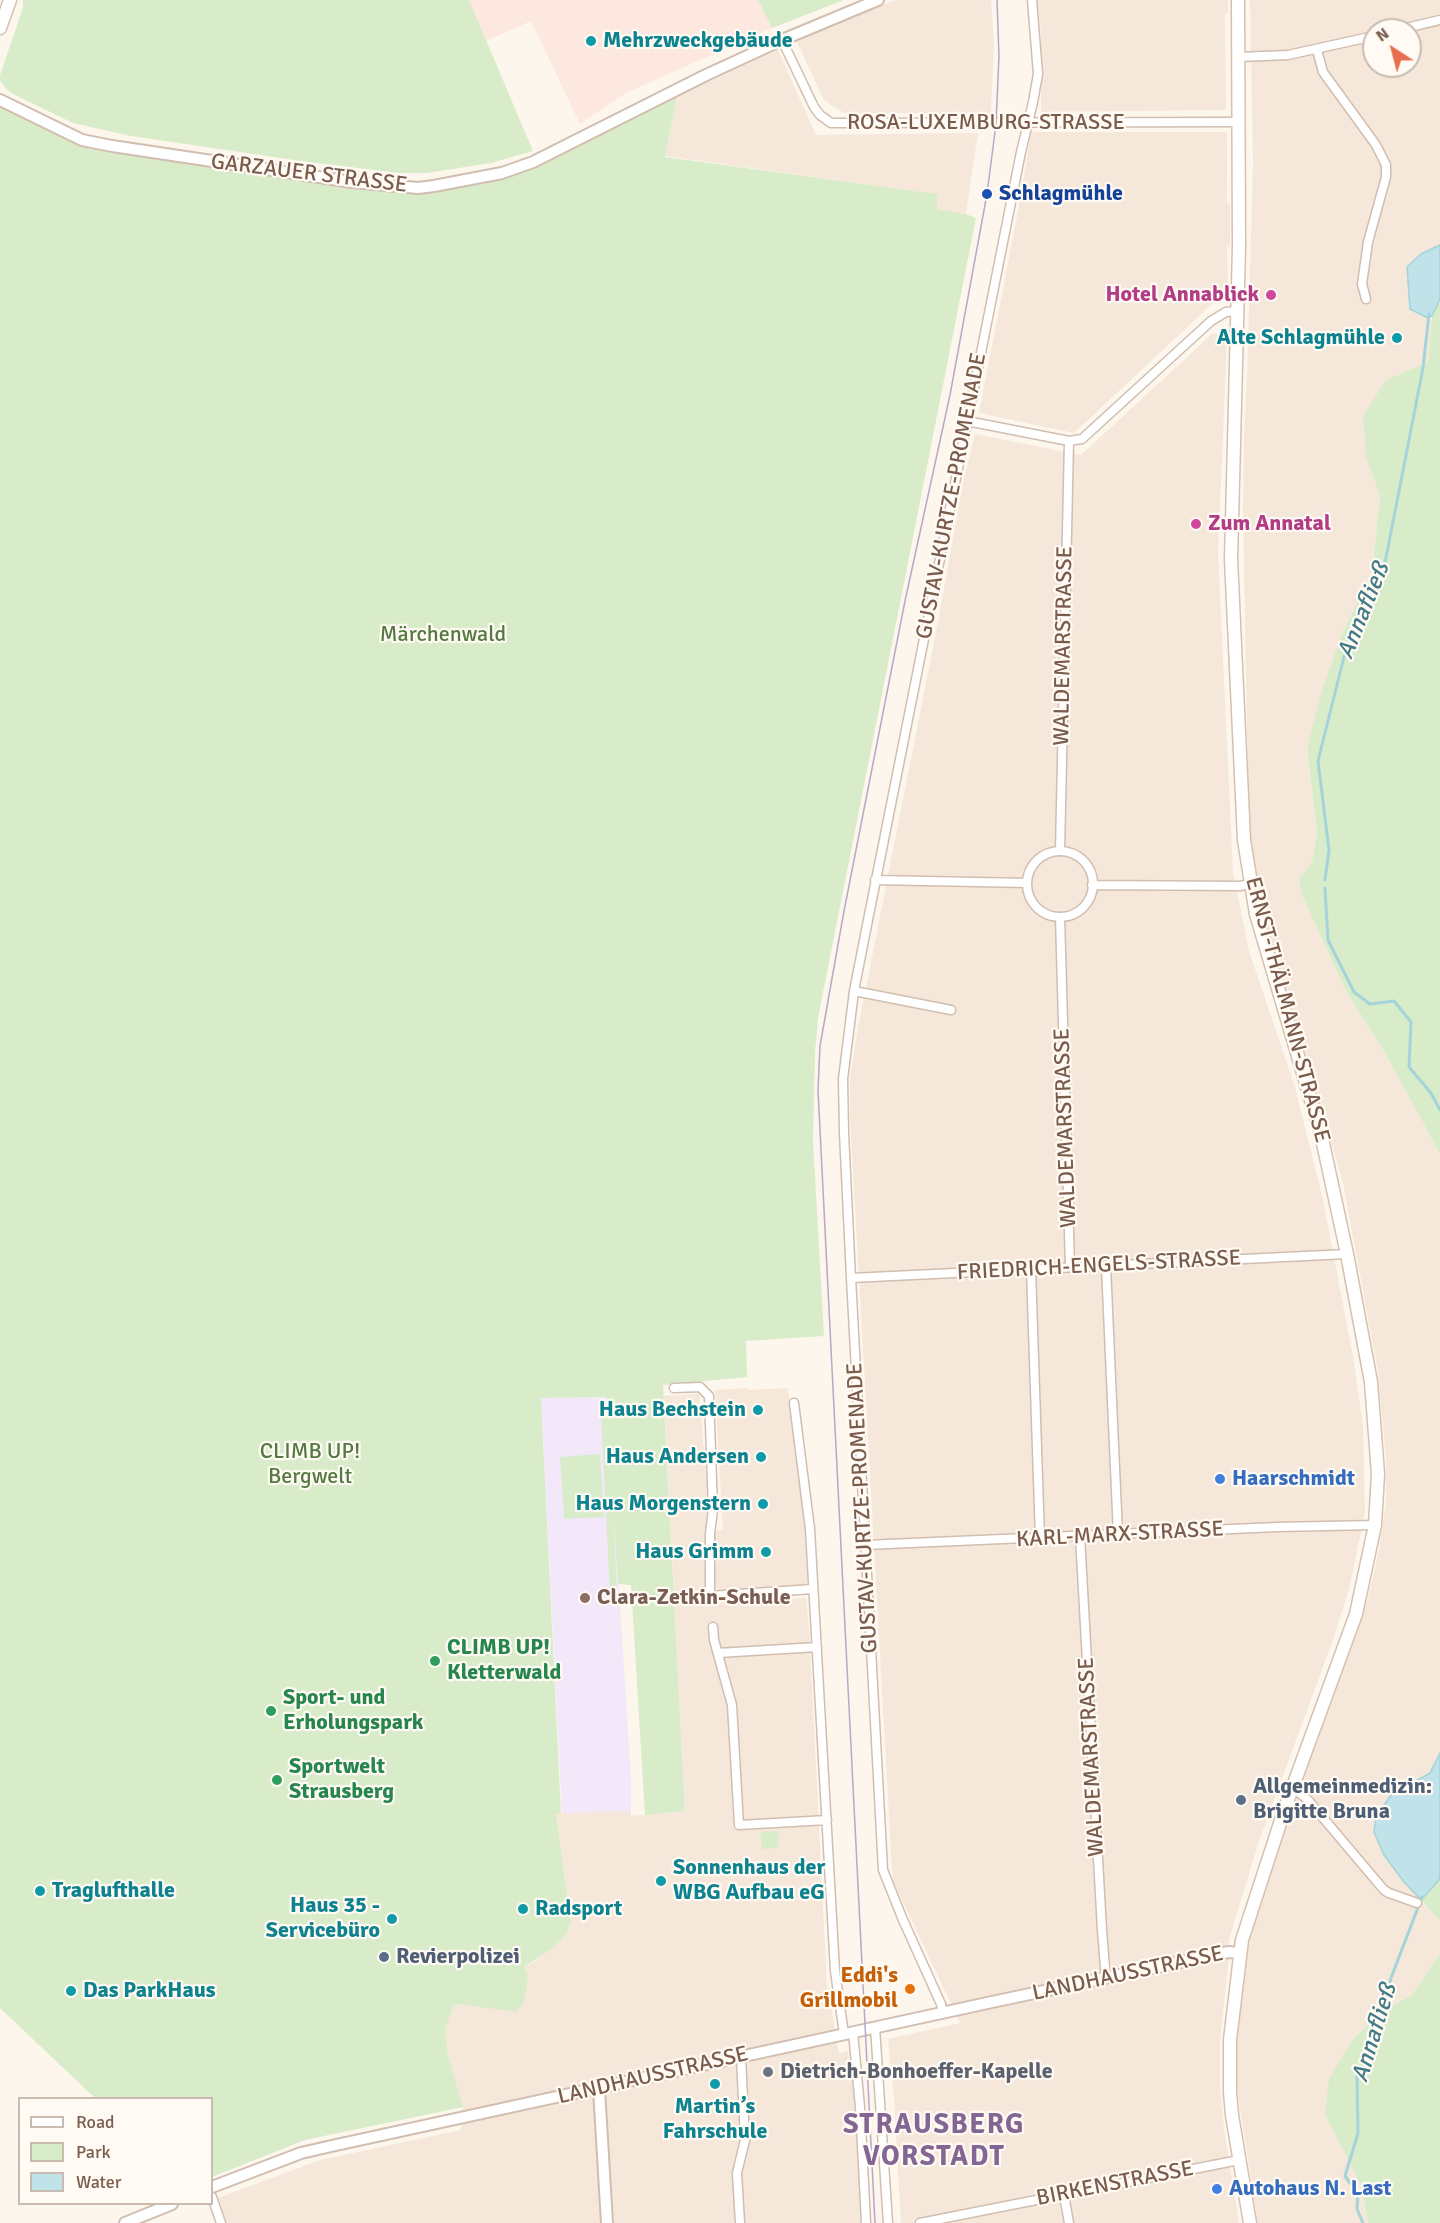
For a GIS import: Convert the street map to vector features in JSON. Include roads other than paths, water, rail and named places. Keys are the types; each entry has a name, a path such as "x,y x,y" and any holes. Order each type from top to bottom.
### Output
{"main road":[{"path":"0,28 10,0"},
{"name":"ERNST-THÄLMANN-STRASSE","path":"1238,0 1240,122 1238,311 1231,558 1244,840 1259,925 1321,1134 1347,1254 1371,1382 1378,1474 1375,1525 1356,1614 1292,1787 1246,1922 1240,1953 1230,2040 1230,2073 1232,2115 1250,2223"}],"street":[{"name":"GARZAUER STRASSE","path":"0,100 82,140 352,182 418,188 483,177 533,162 667,93 782,40 878,0"},
{"name":"GUSTAV-KURTZE-PROMENADE","path":"943,2013 883,1870 843,1133 843,1079 854,991 875,880 1038,74 1032,0"},
{"path":"1422,24 1440,20"},
{"path":"1239,57 1288,55 1362,39"},
{"name":"ROSA-LUXEMBURG-STRASSE","path":"782,40 814,107 831,123 1240,122"},
{"path":"1317,50 1323,72 1376,145 1386,165 1386,177 1368,242 1362,284 1366,299"},
{"path":"967,421 1069,441 1082,439 1211,321 1226,312 1238,311"},
{"name":"WALDEMARSTRASSE","path":"1060,851 1069,441"},
{"path":"1060,851 1070,852 1080,857 1087,865 1092,885 1086,904 1069,915 1060,916 1050,915 1038,909 1030,897 1027,883 1032,865 1040,857 1049,852 1060,851"},
{"path":"875,880 1027,883"},
{"path":"1092,885 1240,886 1251,884"},
{"name":"WALDEMARSTRASSE","path":"1060,916 1070,1267"},
{"path":"854,991 951,1010"},
{"name":"FRIEDRICH-ENGELS-STRASSE","path":"851,1278 1347,1254"},
{"path":"1106,1266 1118,1535"},
{"path":"1031,1269 1040,1539"},
{"path":"674,1388 700,1387 709,1396 713,1509 710,1534 710,1596 813,1589"},
{"path":"795,1403 810,1529 835,1971 860,2107 866,2223"},
{"name":"KARL-MARX-STRASSE","path":"865,1545 1040,1539 1336,1524 1375,1525"},
{"name":"WALDEMARSTRASSE","path":"1080,1536 1102,1929 1107,1978"},
{"path":"712,1627 732,1705 739,1825 827,1820"},
{"path":"718,1653 817,1647"},
{"path":"1292,1787 1308,1800 1384,1890 1417,1903"},
{"name":"LANDHAUSSTRASSE","path":"213,2187 301,2154 875,2027 1228,1952 1240,1953"},
{"path":"875,2027 888,2223"},
{"path":"740,2223 737,2173 745,2140 741,2057"},
{"path":"600,2088 608,2223"},
{"name":"BIRKENSTRASSE","path":"920,2223 1239,2160"},
{"path":"1064,2195 1069,2223"},
{"path":"213,2200 221,2223"},
{"path":"125,2223 170,2205"}],"water":[{"path":"1440,245 1440,299 1432,316 1428,318 1410,309 1407,267 1421,254"},
{"path":"1440,1753 1440,1873 1439,1880 1421,1900 1384,1855 1374,1832 1376,1817 1391,1795 1430,1773"}],"waterway":[{"name":"Annafließ","path":"1325,880 1329,850 1318,761 1344,657 1384,568 1423,368 1429,314"},
{"name":"Annafließ","path":"1325,888 1328,940 1354,992 1370,1004 1394,1001 1411,1022 1409,1067 1431,1093 1440,1110"},
{"name":"Annafließ","path":"1363,2223 1357,2209 1358,2194 1345,2176 1358,2133 1357,2076 1372,2051 1391,1978 1422,1897"}],"tram line":[{"path":"875,2223 818,1090 820,1046 844,911 905,601 950,395 987,194 996,124 999,56 997,0"}],"place":[{"name":"Mehrzweckgebäude","path":"591,41"},
{"name":"Schlagmühle","path":"987,194"},
{"name":"Hotel Annablick","path":"1271,295"},
{"name":"Alte Schlagmühle","path":"1397,338"},
{"name":"Zum Annatal","path":"1196,524"},
{"name":"Haus Bechstein","path":"758,1410"},
{"name":"Haus Andersen","path":"761,1457"},
{"name":"Haarschmidt","path":"1220,1479"},
{"name":"Haus Morgenstern","path":"763,1504"},
{"name":"Haus Grimm","path":"766,1552"},
{"name":"Clara-Zetkin-Schule","path":"585,1598"},
{"name":"CLIMB UP! Kletterwald","path":"435,1661"},
{"name":"Sport- und Erholungspark","path":"271,1711"},
{"name":"Sportwelt Strausberg","path":"277,1780"},
{"name":"Allgemeinmedizin: Brigitte Bruna","path":"1241,1800"},
{"name":"Sonnenhaus der WBG Aufbau eG","path":"661,1881"},
{"name":"Traglufthalle","path":"40,1891"},
{"name":"Radsport","path":"523,1909"},
{"name":"Haus 35 - Servicebüro","path":"392,1919"},
{"name":"Revierpolizei","path":"384,1957"},
{"name":"Eddi's Grillmobil","path":"910,1989"},
{"name":"Das ParkHaus","path":"71,1991"},
{"name":"Dietrich-Bonhoeffer-Kapelle","path":"768,2072"},
{"name":"Martin’s Fahrschule","path":"715,2084"},
{"name":"Autohaus N. Last","path":"1217,2189"}],"district":[{"name":"STRAUSBERG VORSTADT","path":"934,2142"}],"park label":[{"name":"Märchenwald","path":"443,635"},
{"name":"CLIMB UP! Bergwelt","path":"310,1464"}]}
